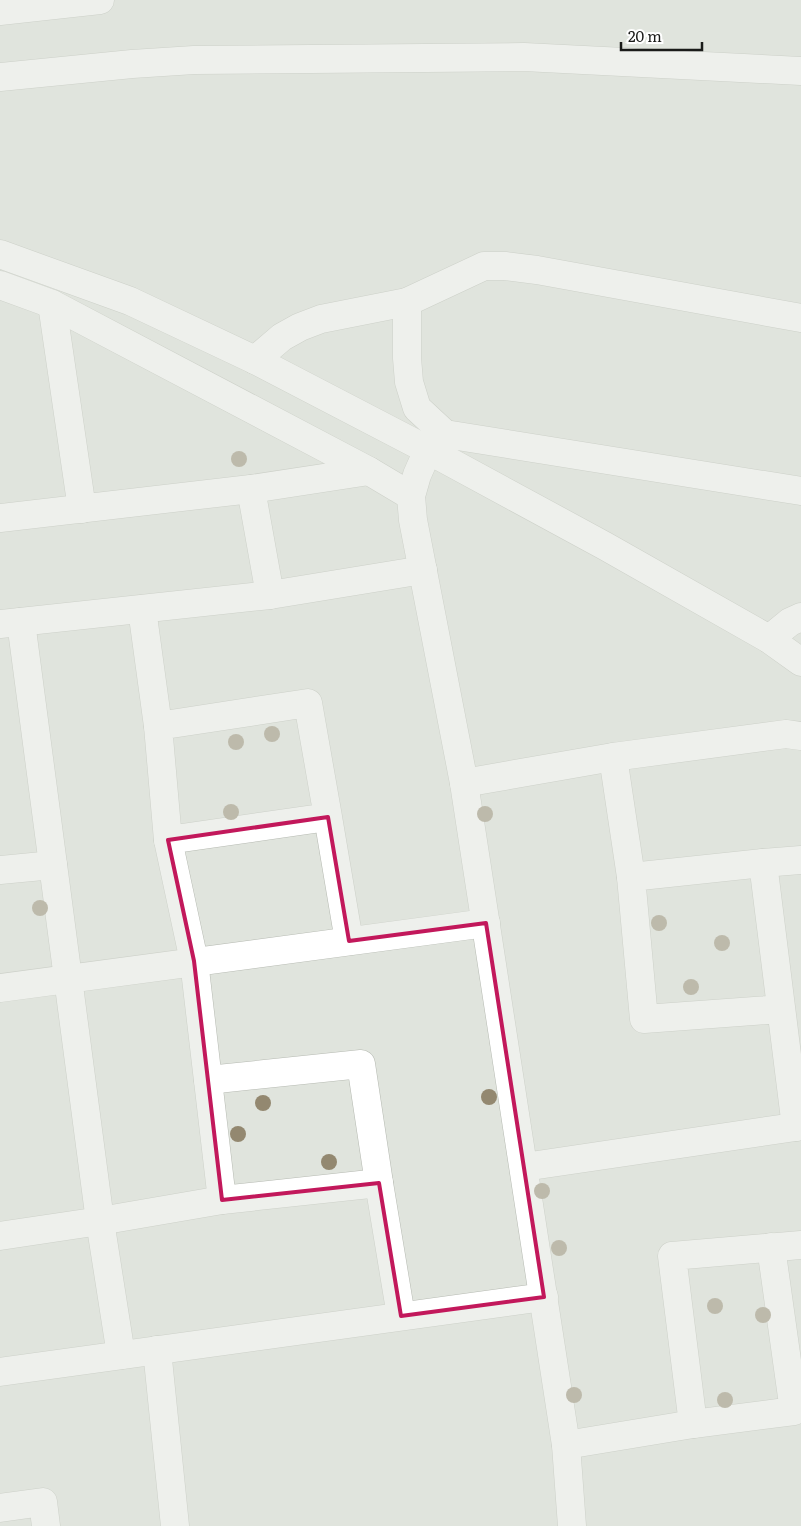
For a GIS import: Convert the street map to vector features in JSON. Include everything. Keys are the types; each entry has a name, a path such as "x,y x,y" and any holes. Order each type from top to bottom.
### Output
{"street":[{"path":"0,11 100,0"},
{"path":"0,77 194,60 524,57 801,71"},
{"path":"0,254 130,301 437,442 605,546 769,639 801,662"},
{"path":"255,360 282,337 300,327 321,319 406,302 484,266 505,266 537,270 801,318"},
{"path":"0,285 52,304 369,471 411,496"},
{"path":"406,302 409,382 417,408 437,442"},
{"path":"52,304 82,509"},
{"path":"437,442 801,491"},
{"path":"437,442 417,475 411,496 412,520 464,783 566,1445 572,1526"},
{"path":"0,518 250,490 369,471"},
{"path":"250,490 270,595"},
{"path":"121,1355 100,1221 54,865 11,623 270,595 423,570"},
{"path":"142,608 158,726 168,840 194,961 222,1200"},
{"path":"769,639 790,622 801,617"},
{"path":"158,726 308,703 349,941"},
{"path":"464,783 613,757 786,734 801,736"},
{"path":"613,757 631,877 644,1018 781,1009"},
{"path":"168,840 328,817"},
{"path":"631,877 801,860"},
{"path":"524,1167 798,1127 762,863"},
{"path":"0,870 54,865"},
{"path":"0,988 486,923"},
{"path":"208,1080 361,1064 401,1316"},
{"path":"0,1236 222,1200 379,1183"},
{"path":"693,1424 672,1256 801,1245"},
{"path":"566,1445 693,1424 797,1411 771,1247"},
{"path":"0,1372 544,1296"},
{"path":"157,1350 175,1526"},
{"path":"0,1508 43,1502 46,1526"}],"highlighted area":[{"path":"328,817 349,941 486,923 544,1297 401,1316 379,1183 222,1200 194,961 168,840"}]}
